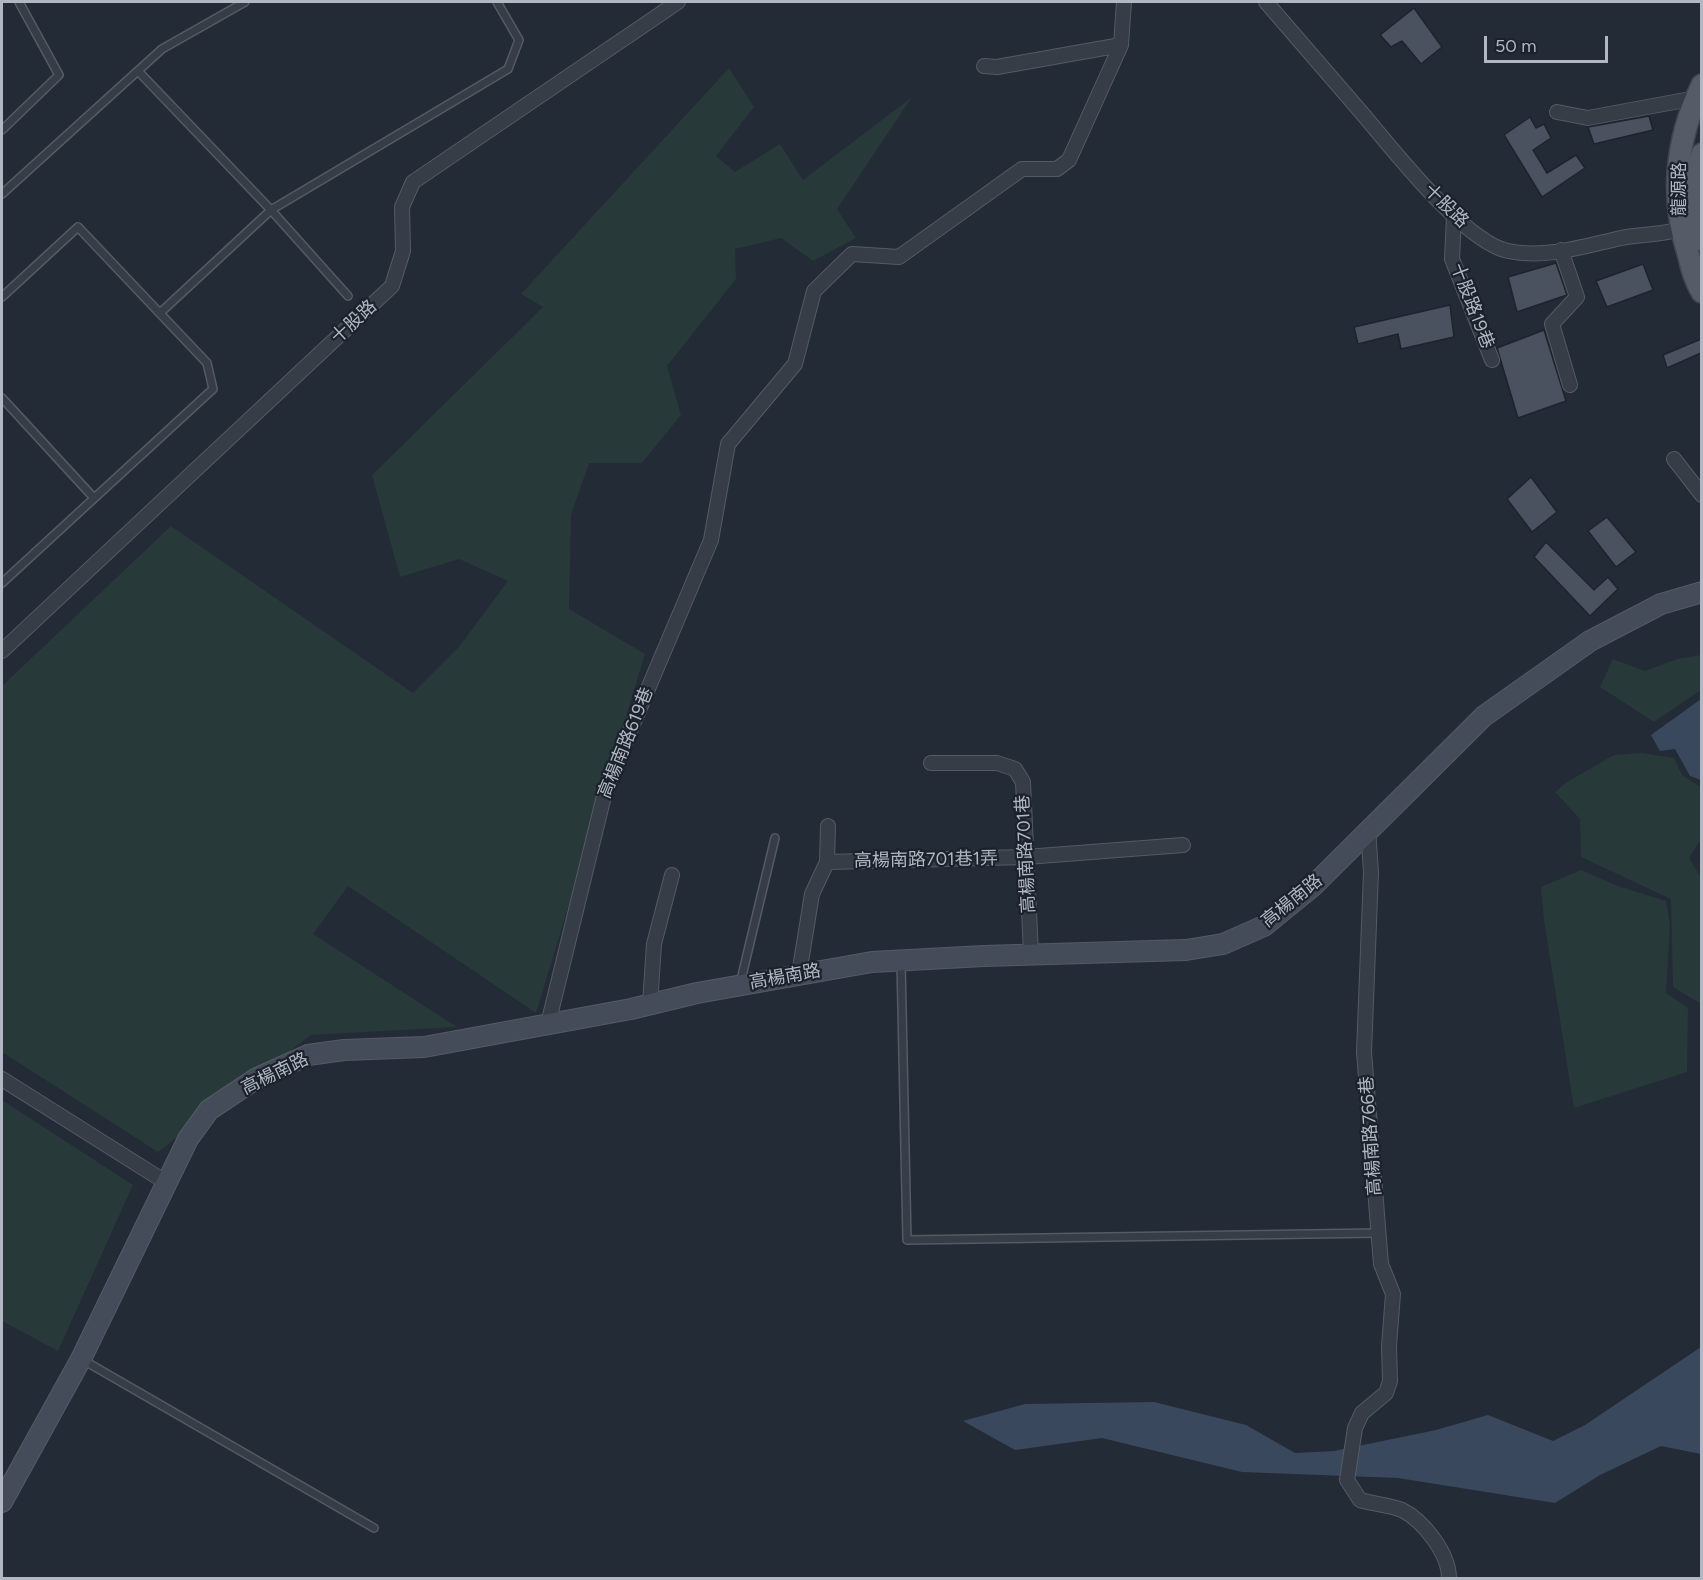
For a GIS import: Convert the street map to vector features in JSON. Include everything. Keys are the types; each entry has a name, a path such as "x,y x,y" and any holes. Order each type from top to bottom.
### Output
{"main road":[{"name":"龍源路","path":"1699,92 1684,130 1678,162 1677,200 1693,230 1696,282 1701,292"},
{"path":"1693,230 1701,154"}],"street":[{"name":"十股路","path":"2,651 392,286 403,250 402,207 413,182 678,2"},
{"path":"984,66 997,67 1121,45 1124,2"},
{"name":"十股路","path":"1266,2 1416,176 1480,238 1506,251 1538,254 1638,235 1693,230"},
{"name":"高楊南路619巷","path":"548,1024 606,788 711,540 728,444 795,364 814,291 852,254 899,257 1022,169 1057,169 1069,160 1121,45"},
{"path":"1557,112 1588,118 1699,92"},
{"name":"十股路19巷","path":"1455,216 1452,259 1492,360"},
{"path":"1562,250 1577,297 1552,324 1570,385"},
{"path":"1674,459 1701,495"},
{"name":"高楊南路","path":"2,1502 81,1359 188,1139 209,1110 257,1078 309,1055 344,1050 424,1047 739,985 872,962 1031,954 1186,950 1223,944 1263,926 1313,886 1493,709 1590,641 1661,604 1701,592"},
{"name":"高楊南路701巷","path":"931,763 997,763 1015,769 1023,782 1031,954"},
{"path":"799,974 812,894 827,862 828,826"},
{"name":"高楊南路766巷","path":"1368,830 1371,872 1364,1052 1381,1264 1393,1294 1389,1346 1390,1381 1386,1393 1362,1413 1354,1428 1347,1479 1360,1500 1402,1510 1430,1532 1449,1568 1449,1578"},
{"name":"高楊南路701巷1弄","path":"827,862 1026,858 1183,845"},
{"path":"651,1004 654,944 672,875"},
{"path":"2,1079 167,1184"}],"lane":[{"path":"2,130 59,75 19,2"},
{"path":"2,194 162,49 245,2"},
{"path":"160,313 271,210 508,69 519,40 496,2"},
{"path":"138,71 271,210 348,296"},
{"path":"2,297 78,227 207,363 213,390 2,583"},
{"path":"2,398 94,498"},
{"path":"739,985 775,838"},
{"path":"901,960 907,1240 1378,1233"},
{"path":"81,1359 374,1528"}],"shaded area":[{"path":"729,68 754,107 716,156 735,172 780,144 803,180 912,97 837,209 856,238 813,261 781,238 735,249 736,279 667,366 681,415 642,463 589,463 571,515 569,609 645,654 536,1013 348,886 313,934 457,1027 311,1035 158,1152 2,1052 2,686 171,526 413,693 458,648 508,581 459,559 400,577 372,475 543,307 521,294"},
{"path":"1701,655 1701,690 1654,722 1600,687 1613,659 1645,671 1677,659"},
{"path":"1642,753 1674,758 1682,775 1701,787 1701,839 1689,858 1701,878 1701,1004 1673,987 1671,899 1581,857 1580,819 1555,792 1567,782 1614,755"},
{"path":"1581,870 1618,886 1666,901 1670,924 1666,993 1688,1008 1687,1072 1574,1108 1544,920 1541,887"},
{"path":"2,1100 133,1185 58,1351 2,1321"}],"water":[{"path":"1701,699 1701,780 1690,776 1675,749 1660,751 1651,735"},
{"path":"1701,1347 1701,1454 1661,1446 1600,1475 1555,1503 1398,1478 1242,1472 1102,1438 1015,1450 963,1421 1025,1404 1154,1402 1246,1425 1295,1453 1334,1451 1436,1430 1488,1415 1553,1441 1585,1425"}],"building":[{"path":"1414,8 1442,47 1421,64 1402,41 1391,47 1380,35"},
{"path":"1649,116 1653,130 1594,144 1588,127"},
{"path":"1530,117 1536,128 1544,124 1551,138 1533,150 1547,173 1576,155 1585,168 1542,197 1504,135"},
{"path":"1556,263 1567,295 1517,312 1508,277"},
{"path":"1643,264 1653,290 1607,307 1596,281"},
{"path":"1450,305 1454,337 1401,349 1398,334 1358,344 1354,327"},
{"path":"1544,330 1566,401 1518,418 1497,348"},
{"path":"1701,339 1701,353 1667,368 1663,355"},
{"path":"1531,477 1557,512 1532,532 1507,499"},
{"path":"1607,517 1636,552 1616,567 1588,531"},
{"path":"1546,542 1594,590 1608,577 1618,589 1590,616 1534,557"}]}
